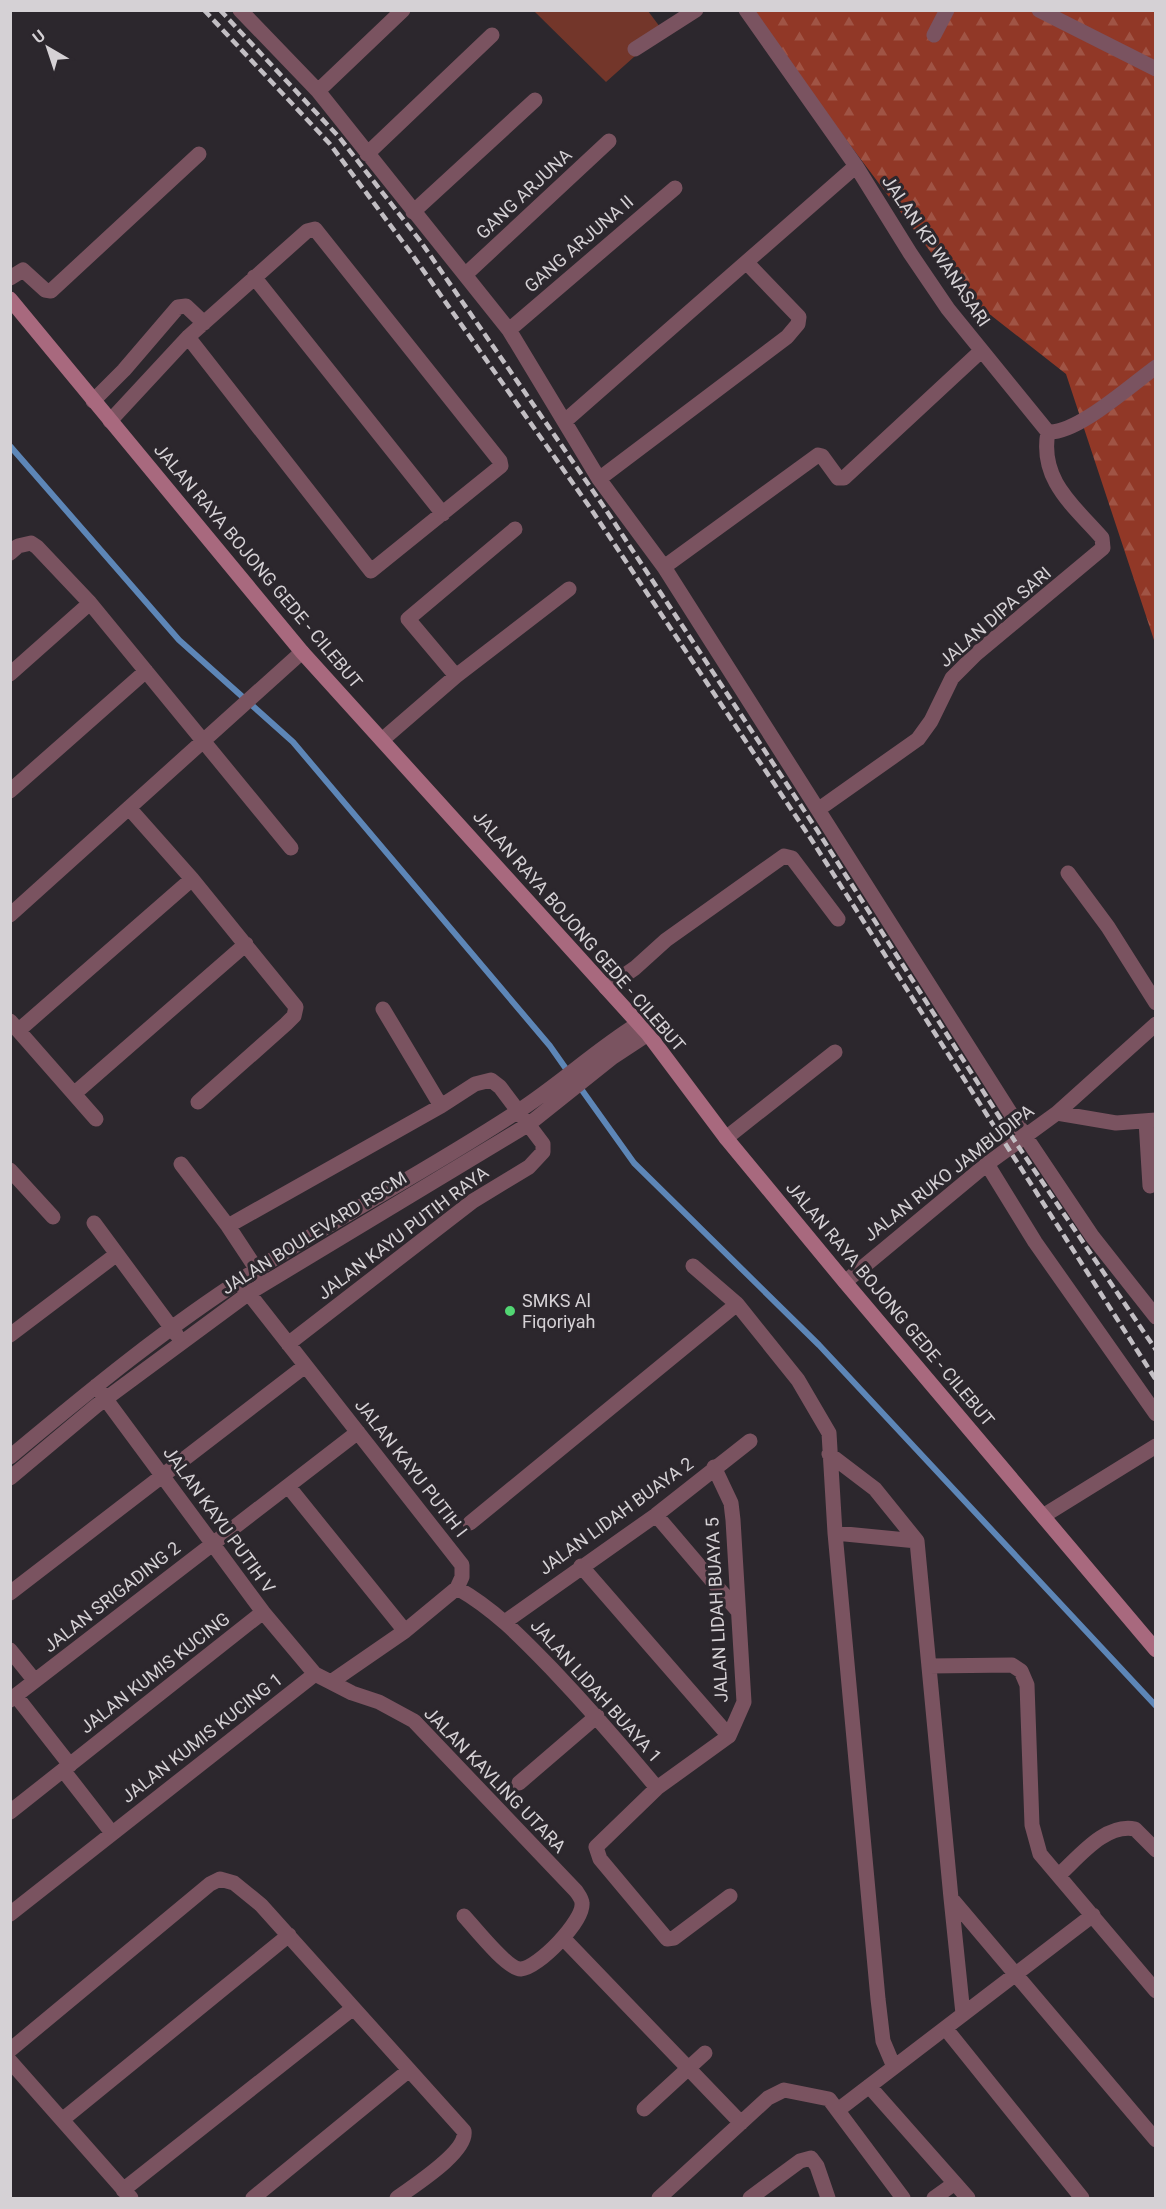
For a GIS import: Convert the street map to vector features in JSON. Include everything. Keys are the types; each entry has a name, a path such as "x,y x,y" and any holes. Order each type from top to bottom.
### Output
{"main road":[{"name":"JALAN RAYA BOJONG GEDE - CILEBUT","path":"10,299 302,652 643,1029 726,1138 1155,1650"}],"street":[{"path":"240,10 318,91 509,330 599,479 664,567 1025,1136 1092,1236 1155,1317"},
{"path":"318,91 403,10"},
{"path":"635,49 696,10"},
{"name":"JALAN KP WANASARI","path":"746,10 856,166 910,253 981,351 1048,432"},
{"path":"934,35 947,10"},
{"path":"1040,10 1155,69"},
{"path":"368,154 492,35"},
{"path":"413,212 535,100"},
{"name":"GANG ARJUNA","path":"465,275 609,141"},
{"path":"10,278 23,270 45,290 51,291 199,154"},
{"path":"565,421 856,166"},
{"name":"GANG ARJUNA II","path":"509,330 675,188"},
{"path":"110,421 188,337 254,277 312,229 320,231 500,461 499,470 371,571 188,337"},
{"path":"599,479 771,349 798,324 799,317 792,306 747,263"},
{"path":"254,277 442,514"},
{"path":"93,401 124,370 178,307 186,306 204,323"},
{"path":"664,567 818,455 822,456 838,478 843,478 981,351"},
{"path":"1048,432 1056,433 1073,426 1155,367"},
{"name":"JALAN DIPA SARI","path":"819,809 918,739 931,721 952,678 976,654 1103,548 1102,538 1050,475 1046,444 1048,432"},
{"path":"456,676 408,620 515,529"},
{"path":"10,553 18,546 31,543 90,603 291,848"},
{"path":"382,740 456,676 569,589"},
{"path":"10,674 90,603"},
{"path":"10,915 302,652"},
{"path":"10,791 146,671"},
{"path":"129,808 192,879 296,1007 294,1016 198,1102"},
{"path":"606,988 635,968 666,940 784,856 792,858 838,919"},
{"path":"1068,873 1108,927 1155,1003"},
{"path":"96,1119 15,1025 192,879"},
{"path":"75,1093 246,944"},
{"path":"383,1009 441,1106"},
{"path":"1057,1113 1155,1024"},
{"name":"JALAN BOULEVARD RSCM","path":"10,1478 106,1399 182,1343 244,1287 257,1269 465,1154 529,1124 558,1092 609,1050 643,1029"},
{"path":"726,1138 835,1052"},
{"path":"228,1226 441,1106 475,1084 491,1080 500,1087 529,1124"},
{"name":"JALAN BOULEVARD RSCM","path":"10,1457 171,1328 244,1287 266,1283 465,1154 519,1111 558,1092"},
{"name":"JALAN RUKO JAMBUDIPA","path":"845,1282 987,1164 1057,1113 1116,1123 1151,1120"},
{"path":"1150,1186 1151,1120"},
{"name":"JALAN KAYU PUTIH RAYA","path":"288,1344 473,1201 529,1167 543,1152 543,1144 529,1124"},
{"path":"181,1164 228,1226 266,1283"},
{"path":"987,1164 1035,1242 1155,1414"},
{"path":"10,1170 53,1217"},
{"path":"94,1223 182,1343"},
{"path":"10,1335 117,1254"},
{"path":"693,1266 737,1304 798,1380 830,1433 829,1454 835,1533 883,2042 894,2067"},
{"name":"JALAN KAYU PUTIH I","path":"244,1287 462,1565 462,1577 457,1588"},
{"path":"470,1523 737,1304"},
{"path":"10,1593 305,1366"},
{"name":"JALAN KAYU PUTIH V","path":"96,1386 263,1612 315,1674"},
{"name":"JALAN SRIGADING 2","path":"13,1698 358,1432"},
{"name":"JALAN LIDAH BUAYA 2","path":"506,1621 656,1515 714,1467 750,1441"},
{"path":"1043,1516 1155,1446"},
{"path":"829,1454 876,1489 917,1541 963,2014"},
{"name":"JALAN LIDAH BUAYA 5","path":"714,1467 731,1503 735,1540 737,1610 744,1702 729,1736"},
{"path":"288,1486 405,1631"},
{"path":"656,1515 737,1610"},
{"path":"835,1533 917,1541"},
{"path":"581,1566 729,1736 657,1788 596,1847 600,1859 668,1939 674,1938 730,1896"},
{"path":"331,1682 405,1631 457,1588"},
{"name":"JALAN LIDAH BUAYA 1","path":"457,1588 506,1621 597,1716 657,1788"},
{"name":"JALAN KUMIS KUCING","path":"10,1812 263,1612"},
{"path":"10,1650 35,1681"},
{"path":"929,1666 1012,1665 1021,1671 1027,1685 1032,1825 1040,1854 1155,1991"},
{"name":"JALAN KAVLING UTARA","path":"315,1674 379,1702 414,1721 576,1891 583,1903 580,1914 563,1938"},
{"name":"JALAN KUMIS KUCING 1","path":"10,1914 315,1674"},
{"path":"13,1698 67,1768 112,1833"},
{"path":"519,1783 597,1716"},
{"path":"1059,1875 1108,1833 1120,1828 1135,1829 1155,1850"},
{"path":"10,2050 215,1881 234,1882 261,1905 289,1935 408,2071 464,2131 465,2137 459,2150 397,2199"},
{"path":"951,1898 1155,2140"},
{"path":"838,2110 1093,1915"},
{"path":"464,1917 502,1958 522,1970 563,1938 741,2123"},
{"path":"62,2120 289,1935"},
{"path":"10,2061 127,2194 352,2008"},
{"path":"946,2029 1082,2199"},
{"path":"644,2109 705,2053"},
{"path":"252,2199 408,2071"},
{"path":"869,2086 968,2199"},
{"path":"659,2199 775,2092 784,2090 819,2095 829,2099 903,2199"},
{"path":"750,2199 800,2161 811,2158 817,2166 828,2199"},
{"path":"934,2199 955,2183"}],"shaded area":[{"path":"534,11 648,11 663,31 606,82"}],"green space":[{"path":"753,11 1155,11 1155,643 1066,374 960,291 786,60"}],"waterway":[{"path":"10,446 179,640 293,742 550,1046 569,1073"},
{"path":"579,1086 634,1163 819,1345 1156,1706"}],"railway":[{"path":"204,10 330,144 411,253 591,509 811,839 1156,1380"},
{"path":"220,10 339,137 421,242 602,504 817,830 1016,1143 1156,1350"}],"place":[{"name":"SMKS Al Fiqoriyah","path":"510,1311"}]}
